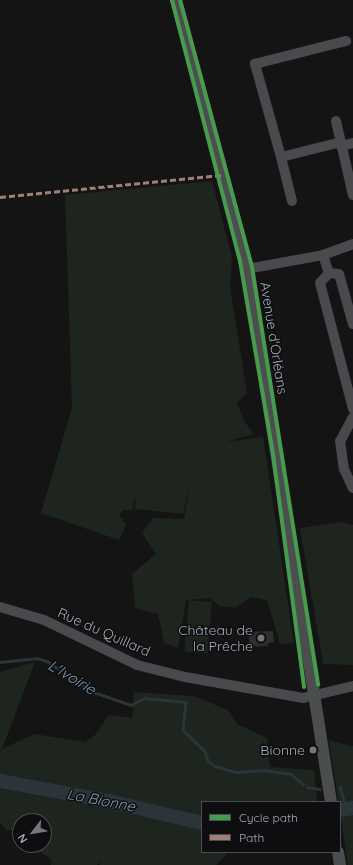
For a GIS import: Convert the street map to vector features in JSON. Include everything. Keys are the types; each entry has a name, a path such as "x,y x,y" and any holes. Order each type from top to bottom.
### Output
{"main road":[{"name":"Avenue d'Orléans","path":"176,0 247,268 330,801"},
{"path":"338,853 340,865"}],"street":[{"path":"292,201 255,64 346,41"},
{"path":"336,121 353,196"},
{"path":"281,157 341,144 353,143"},
{"path":"247,268 323,255 353,244"},
{"path":"323,255 329,273"},
{"path":"329,273 339,274 353,324"},
{"path":"329,273 320,283 353,409"},
{"path":"353,417 340,441 344,469 353,488"},
{"name":"Rue du Quillard","path":"0,607 44,620 137,665 248,690 302,698 353,686"}],"shaded area":[{"path":"212,181 232,257 230,287 247,393 237,403 244,421 254,434 225,442 263,437 294,643 280,644 267,600 251,597 235,608 219,606 210,598 186,600 178,648 164,643 158,614 135,608 132,574 156,554 142,533 153,518 184,519 189,486 183,514 135,509 136,496 132,510 123,510 119,515 126,525 119,540 41,513 72,408 65,195"},
{"path":"340,522 353,525 353,665 323,664 300,528"},
{"path":"189,600 212,602 207,654 184,652"},
{"path":"35,662 2,749 34,734 85,742 95,735 109,715 132,718 134,692 193,696 228,710 237,724 267,738 270,767 314,770 317,801 201,801 201,853 228,853 216,865 100,865 99,861 97,865 51,865 51,860 42,853 52,853 52,813 12,813 12,830 6,830 0,822 0,672"},
{"path":"329,741 353,746 353,865 348,865 341,819 341,801 338,801"}],"building":[{"name":"Château de la Prêche","path":"273,631 274,642 268,643 268,646 249,647 249,632"}],"waterway":[{"name":"L'Ivoirie","path":"0,662 36,658 47,661 91,691 131,705 145,698 186,702 183,730 205,751 208,761 215,766 236,772 263,770 291,774 303,784"},
{"name":"La Bionne","path":"0,781 108,801 201,823"},
{"name":"L'Ivoirie","path":"340,786 346,809"},
{"name":"L'Ivoirie","path":"307,787 320,789"},
{"name":"L'Ivoirie","path":"341,810 353,808"}],"marked path":[{"path":"0,197 221,175"}],"cycle path":[{"path":"172,0 240,261 273,454 304,687"},
{"path":"180,0 252,267 318,685"}],"place":[{"name":"Château de la Prêche","path":"261,638"},
{"name":"Bionne","path":"313,750"}]}
